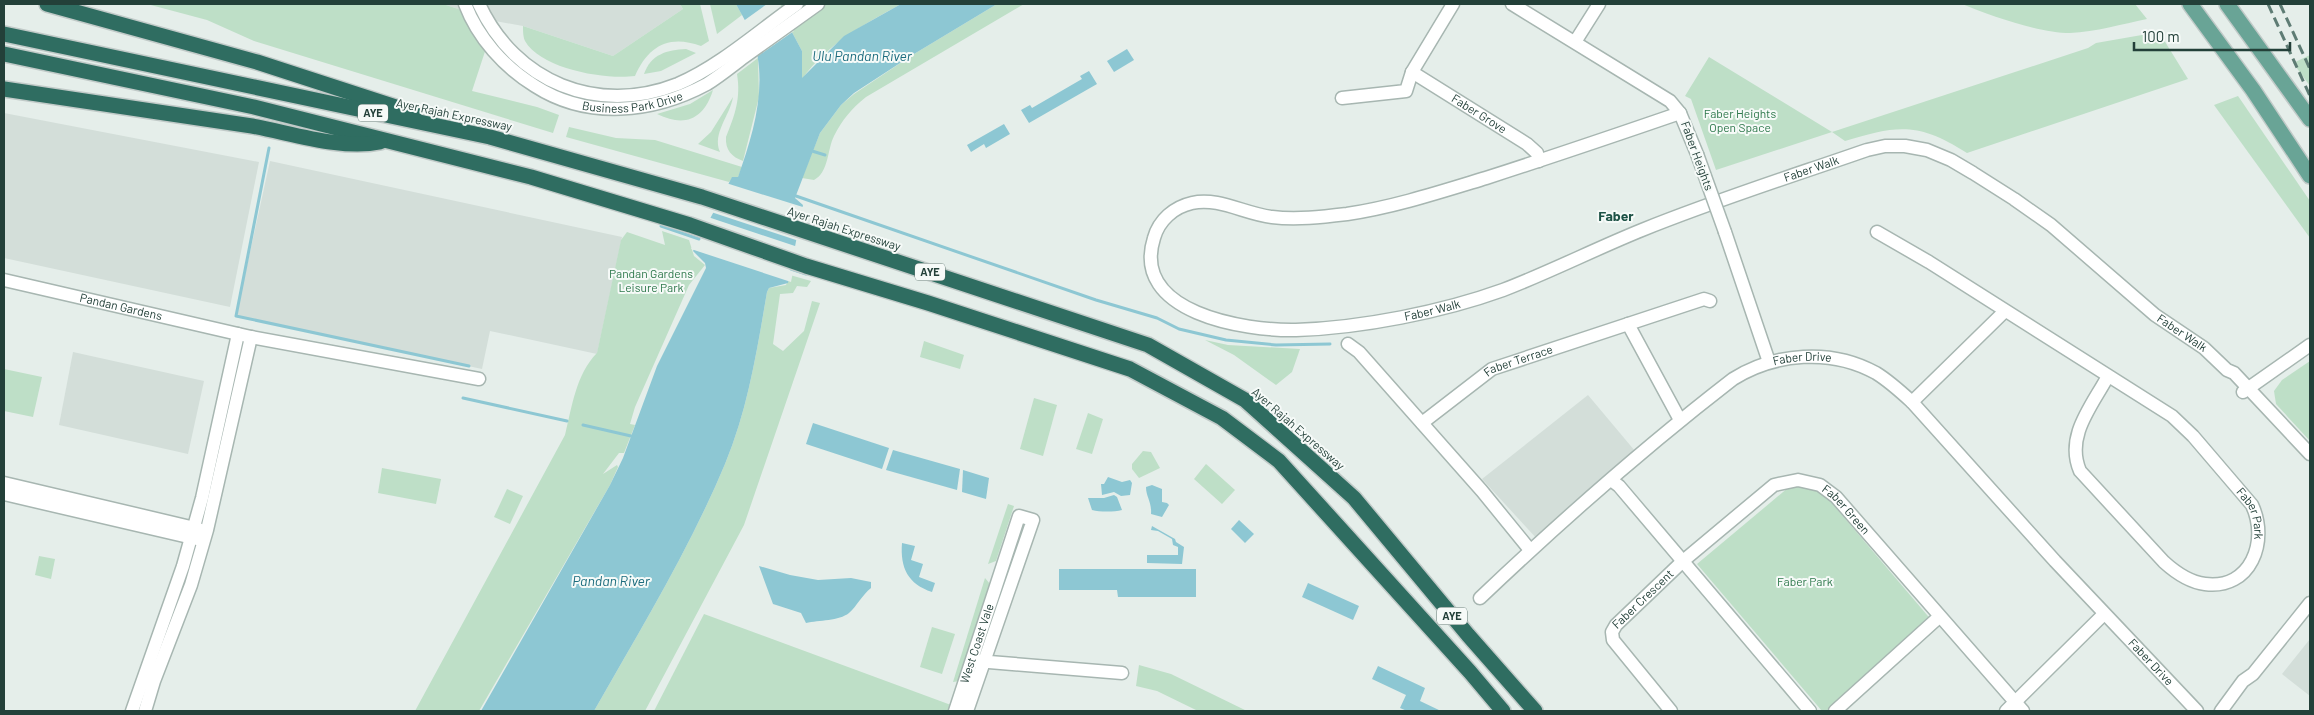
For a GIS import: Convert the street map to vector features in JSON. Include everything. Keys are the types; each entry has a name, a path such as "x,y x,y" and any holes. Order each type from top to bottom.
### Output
{"highway":[{"path":"47,4 257,62 490,137"},
{"name":"Ayer Rajah Expressway","path":"4,34 490,137 702,197 1148,346 1244,400 1354,498 1468,635 1535,711"},
{"name":"AYE","path":"4,54 254,107 539,180 690,225 806,266 928,303 1130,369 1222,418 1285,467 1503,711"},
{"path":"4,89 254,127 322,140 360,144 386,141"}],"main road":[{"path":"2190,4 2253,90 2310,176"},
{"path":"2228,4 2310,119"}],"street":[{"name":"Business Park Drive","path":"465,4 482,36 496,54 520,77 552,97 569,103 617,110 666,101 708,83 818,4"},
{"name":"Business Park Drive","path":"479,4 486,19 505,46 532,69 555,84 591,95 615,96 656,91 678,84 704,71 797,4"},
{"path":"1342,98 1404,92 1412,72 1453,4"},
{"name":"Faber Heights","path":"1512,4 1657,92 1670,101 1680,113 1697,154 1769,362"},
{"path":"1575,42 1599,4"},
{"name":"Faber Grove","path":"1412,72 1528,144 1536,153 1539,161"},
{"name":"Faber Walk","path":"1680,113 1539,161 1440,192 1347,214 1300,218 1270,217 1205,201 1181,205 1165,217 1155,232 1151,246 1151,265 1154,277 1162,290 1174,300 1214,318 1240,325 1294,330 1328,328 1397,318 1503,290 1643,230 1867,150 1885,146 1905,146 1927,150 1951,160 2014,199 2051,225 2155,315 2212,355 2227,370 2234,373 2246,390 2310,462"},
{"name":"Faber Park","path":"1877,232 1929,262 2172,416 2193,436 2252,506 2258,518 2259,542 2249,565 2241,574 2220,583 2204,584 2176,572 2164,562 2080,471 2076,461 2075,442 2078,430 2108,376"},
{"name":"Pandan Gardens","path":"4,280 244,336 480,380"},
{"name":"Faber Terrace","path":"1422,423 1492,369 1628,324 1704,300 1710,300"},
{"path":"1912,402 2005,311"},
{"path":"1628,324 1680,420"},
{"path":"132,711 183,566 244,336"},
{"path":"145,711 154,681 192,585 205,536 244,336"},
{"path":"1348,344 1359,352 1422,423 1530,550"},
{"path":"2246,390 2310,346"},
{"name":"Faber Drive","path":"1480,598 1530,550 1680,420 1733,379 1749,369 1769,362 1798,357 1821,357 1858,365 1892,384 1912,402 2104,614 2117,624 2197,711"},
{"name":"Faber Walk","path":"2246,390 2310,454"},
{"path":"1611,480 1619,486 1810,711"},
{"name":"Faber Green","path":"1683,561 1774,485 1798,480 1820,485 1836,497 2015,708"},
{"path":"4,483 166,527 180,546 183,566"},
{"path":"4,494 205,536"},
{"path":"166,527 190,515 202,498"},
{"name":"West Coast Vale","path":"955,711 978,661 1013,581 1032,518 1019,516 1000,577 978,661 967,711"},
{"name":"Faber Crescent","path":"1670,711 1613,640 1612,632 1616,625 1683,561"},
{"path":"1000,577 1013,581"},
{"path":"2221,711 2243,680 2253,674 2310,603"},
{"path":"2015,708 2104,614"},
{"path":"1835,711 1939,617"},
{"name":"West Coast Vale","path":"978,661 1122,673"},
{"path":"2230,711 2250,683 2253,674"}],"shaded area":[{"path":"443,4 680,4 683,9 613,56 523,26 495,21"},
{"path":"4,113 259,162 230,307 4,258"},
{"path":"270,161 622,237 597,354 490,331 482,369 236,316"},
{"path":"73,352 204,381 188,454 59,425"},
{"path":"1588,395 1635,451 1538,540 1482,479"},
{"path":"2310,639 2310,696 2282,674"}],"green space":[{"path":"147,4 443,4 495,21 472,91 537,107 559,115 553,133 254,41 207,20"},
{"path":"680,4 700,4 709,41 701,46 679,41 661,45 646,57 635,76 622,77 591,74 559,65 533,51 524,38 523,26 613,56 683,9"},
{"path":"710,4 736,4 742,15 717,34"},
{"path":"777,4 901,4 860,27 835,45 812,66 802,79 802,51"},
{"path":"997,4 1024,4 866,97 856,105 837,130 825,166 819,176 814,180 802,178 820,133 841,105 854,94 914,54"},
{"path":"1962,4 2135,4 2147,19 2109,28 2070,33 2045,30 2016,23"},
{"path":"2159,32 2188,79 1967,153 1950,143 1921,131 1908,129 1894,130 1845,141 1832,132 2088,48 2096,43"},
{"path":"686,49 696,53 661,71 644,74 651,62 660,54"},
{"path":"2310,55 2310,86 2293,63"},
{"name":"Faber Heights Open Space","path":"1709,57 1832,132 1716,170 1691,99 1685,96"},
{"path":"758,58 759,97 743,161 730,152 726,137 736,106 738,91 737,74"},
{"path":"713,90 704,108 692,118 676,120 657,114 690,104"},
{"path":"2238,96 2310,201 2310,238 2214,105"},
{"path":"733,97 718,138 720,152 698,144 711,132"},
{"path":"569,127 616,138 655,140 742,167 738,177 732,178 729,182 566,137"},
{"name":"Pandan Gardens Leisure Park","path":"662,231 689,240 694,256 705,265 689,285 635,407 630,424 635,425 624,453 619,453 603,474 617,465 618,467 610,485 479,711 415,711 565,435 579,381 590,361 597,353 621,240 627,232 665,245"},
{"path":"790,275 811,281 807,287 797,286 793,293 780,294 773,344 783,351 804,331 812,301 820,303 744,525 645,711 594,711 663,589 711,496 733,443 746,401 767,292 769,288 786,285"},
{"path":"1205,340 1228,345 1300,349 1292,372 1276,385 1234,355"},
{"path":"924,341 964,355 960,369 920,357"},
{"path":"2310,361 2310,441 2276,404 2274,391 2282,380"},
{"path":"4,369 42,377 33,417 4,411"},
{"path":"1034,398 1057,405 1043,456 1020,449"},
{"path":"1088,413 1103,419 1092,454 1076,449"},
{"path":"1143,451 1151,452 1160,468 1139,478 1132,469 1132,464"},
{"path":"1206,464 1235,490 1222,504 1194,479"},
{"path":"382,468 441,479 436,504 378,493"},
{"name":"Faber Park","path":"1795,482 1819,488 1933,622 1826,711 1822,711 1697,564"},
{"path":"507,489 523,496 510,524 494,517"},
{"path":"1008,504 1014,506 996,561 988,564"},
{"path":"39,556 55,559 51,579 35,575"},
{"path":"985,578 990,584 960,681 953,682"},
{"path":"704,614 951,705 948,711 654,711"},
{"path":"932,627 955,634 942,674 920,667"},
{"path":"1139,665 1171,674 1247,711 1198,711 1157,691 1136,686"}],"water":[{"name":"Pandan River","path":"736,4 777,4 802,51 802,78 844,36 901,4 997,4 854,93 841,105 820,133 795,198 803,205 788,283 769,288 767,292 746,401 725,464 680,559 594,711 481,711 610,485 623,458 657,366 706,268 705,263 693,251 732,177 738,177 754,125 757,107 759,71 757,53 752,35"},
{"path":"1127,49 1134,60 1114,72 1107,61"},
{"path":"1089,71 1097,84 1029,123 1021,110 1030,105 1032,108 1082,79 1080,76"},
{"path":"1004,124 1010,134 986,148 984,144 971,152 967,145"},
{"path":"813,423 889,448 882,469 806,444"},
{"path":"893,450 960,469 957,490 886,470"},
{"path":"963,470 989,478 986,499 962,492"},
{"path":"1108,477 1122,482 1130,480 1132,483 1130,495 1121,496 1114,492 1102,495 1101,484 1104,484"},
{"path":"1152,485 1162,489 1162,502 1169,505 1162,517 1151,514 1146,487"},
{"path":"1114,495 1117,497 1122,510 1107,512 1092,510 1088,498 1104,498"},
{"path":"1239,520 1254,534 1245,543 1231,529"},
{"path":"1152,526 1175,539 1176,542 1184,547 1182,564 1147,563 1147,555 1178,555 1178,547 1173,545 1172,539 1158,531 1151,530"},
{"path":"902,543 915,546 911,560 923,564 919,577 935,583 932,592 911,580 907,574 902,560"},
{"path":"759,566 790,575 818,580 851,578 871,582 871,588 845,616 806,623 801,613 773,604"},
{"path":"1059,569 1196,569 1196,597 1118,597 1117,590 1059,590"},
{"path":"1308,583 1359,606 1353,620 1302,597"},
{"path":"1378,666 1425,688 1420,701 1441,711 1407,711 1400,708 1406,695 1372,679"}],"pier":[{"path":"767,4 780,4 794,31 755,58 749,34 742,22"},
{"path":"726,183 806,208 799,241 711,212"},
{"path":"708,217 798,247 791,282 691,249"}],"waterway":[{"path":"269,148 236,316 469,366"},
{"path":"812,151 825,155"},
{"path":"796,196 1096,300 1157,318 1179,329 1226,340 1276,345 1330,344"},
{"path":"661,226 699,239"},
{"path":"791,269 806,274"},
{"path":"463,398 567,421"},
{"path":"583,425 631,436"}],"railway":[{"path":"2268,4 2310,96"},
{"path":"2280,4 2310,69"}],"district":[{"name":"Faber","path":"1616,216"}],"water label":[{"name":"Ulu Pandan River","path":"862,56"}]}
